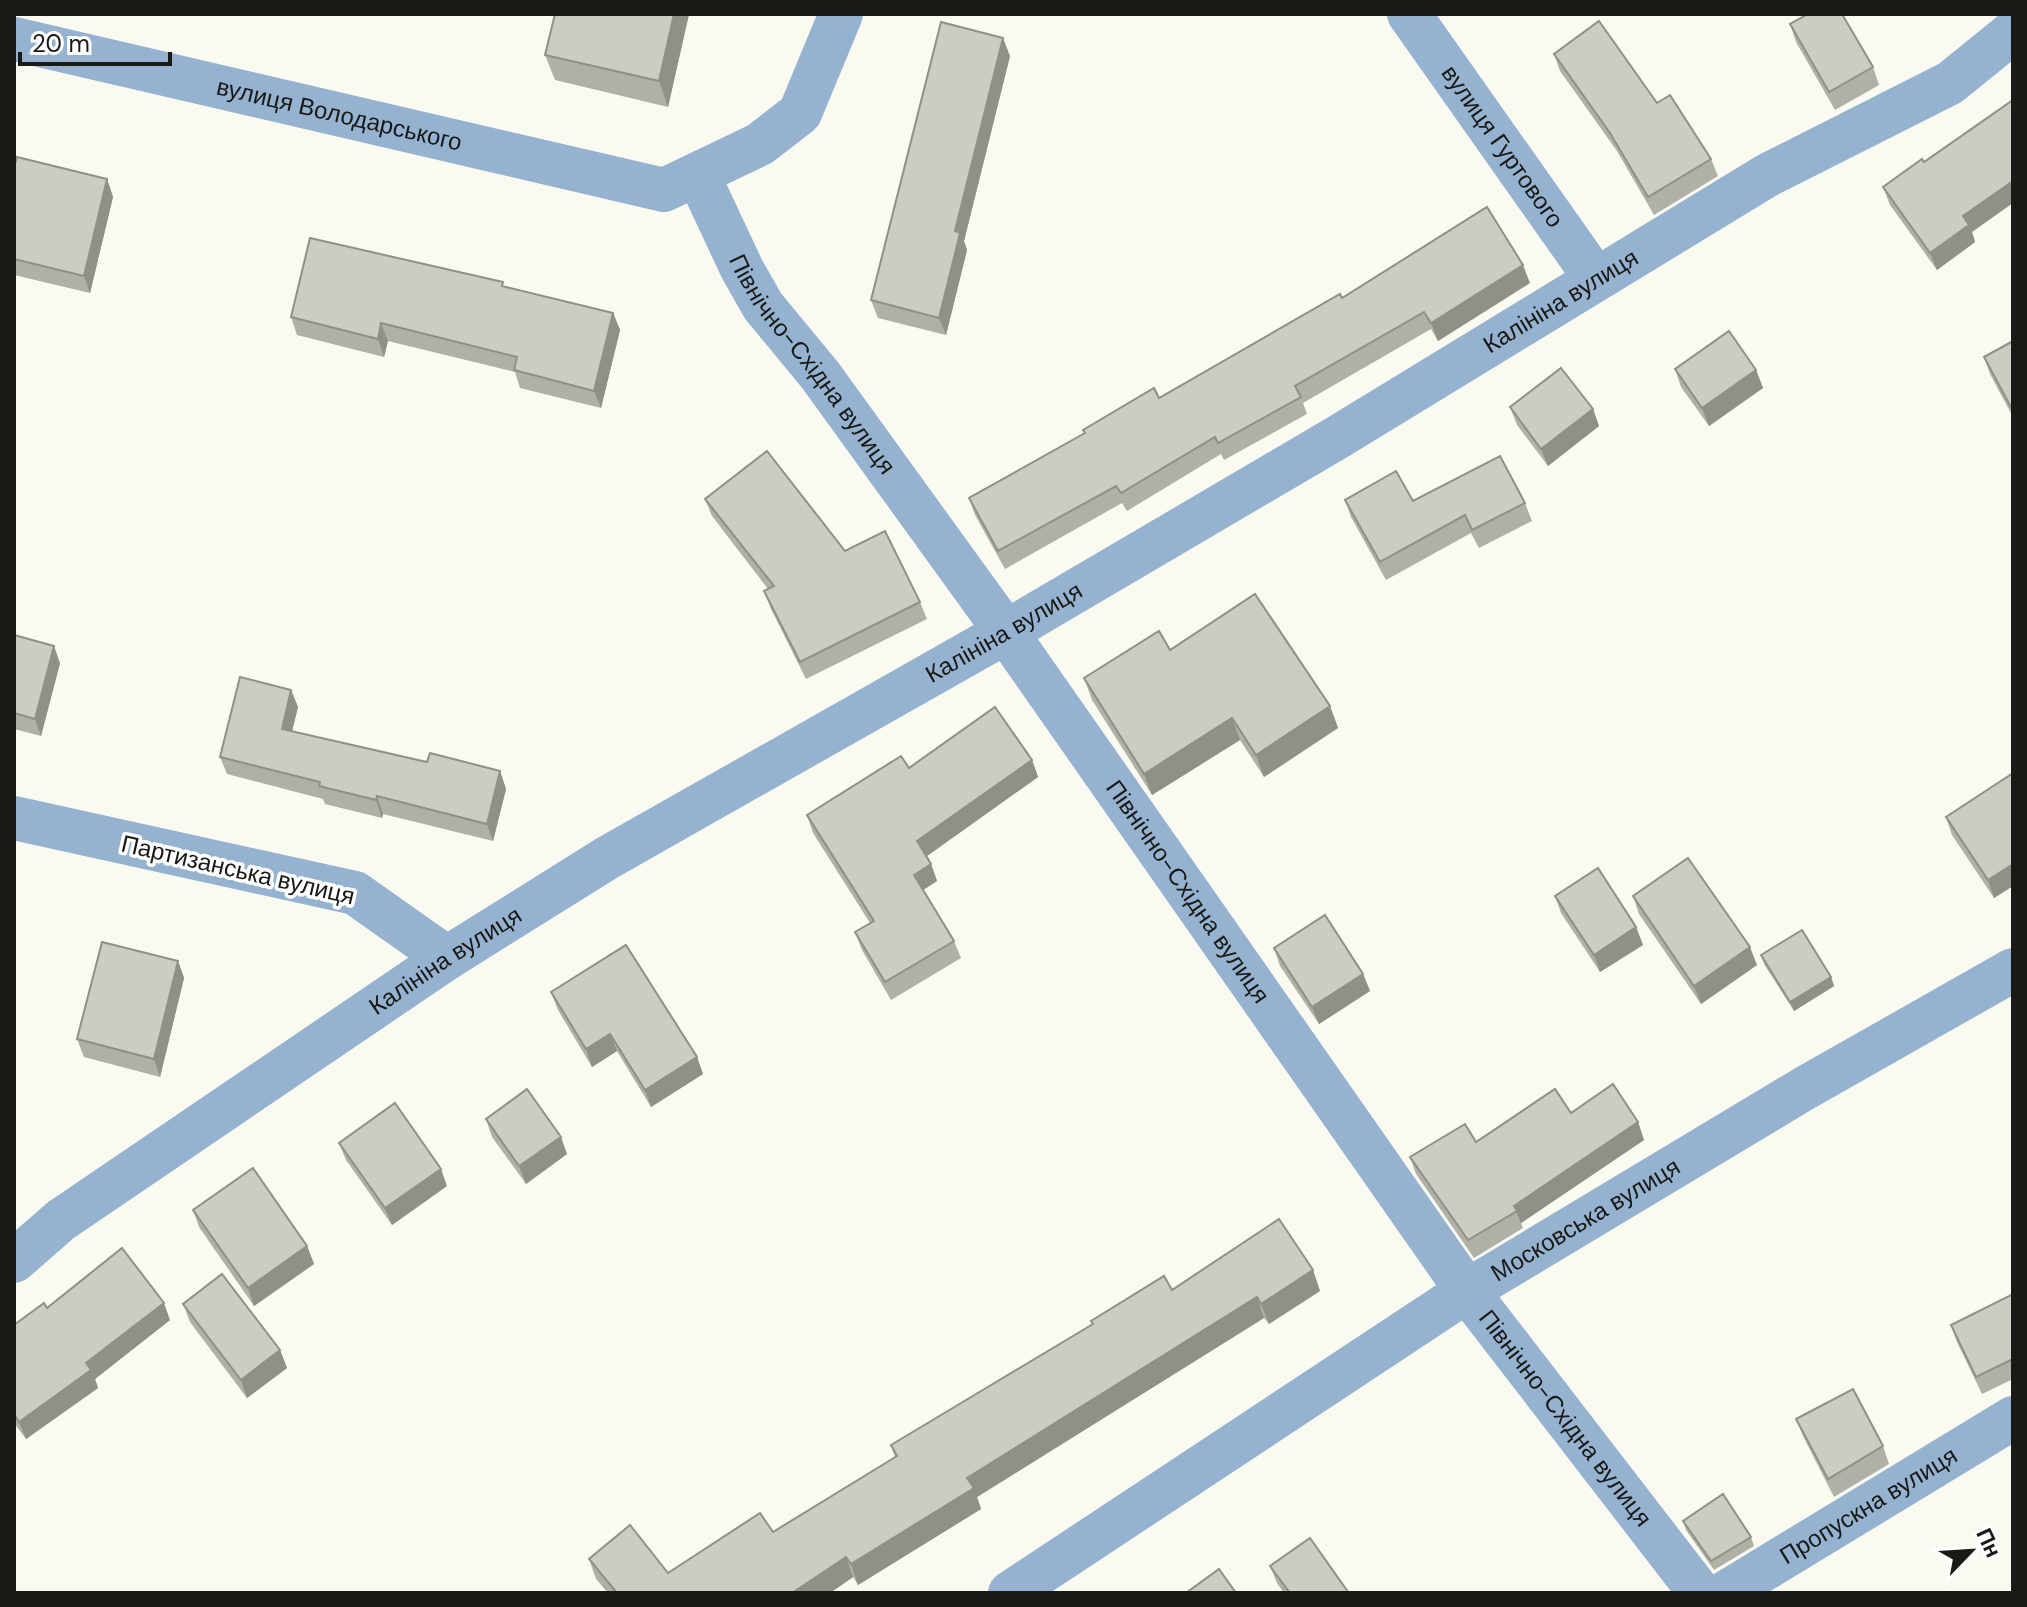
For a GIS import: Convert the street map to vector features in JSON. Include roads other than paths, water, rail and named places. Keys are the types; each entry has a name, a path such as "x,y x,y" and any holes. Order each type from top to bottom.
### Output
{"street":[{"path":"14,38 20,14"},
{"path":"681,183 760,144 800,113 841,14"},
{"name":"вулиця Гуртового","path":"1409,14 1596,279"},
{"name":"Калініна вулиця","path":"20,1249 447,958 607,858 1006,632 1338,437 1766,176 1950,83 2013,32"},
{"name":"вулиця Володарського","path":"14,38 681,183"},
{"name":"Північно-Східна вулиця","path":"681,183 742,269 763,306 820,375 1006,632 1467,1291 1700,1593"},
{"name":"Партизанська вулиця","path":"14,818 355,893 447,958"},
{"name":"Московська вулиця","path":"1010,1593 1467,1291 1805,1088 2013,970"},
{"name":"Пропускна вулиця","path":"1725,1593 2013,1418"}]}
